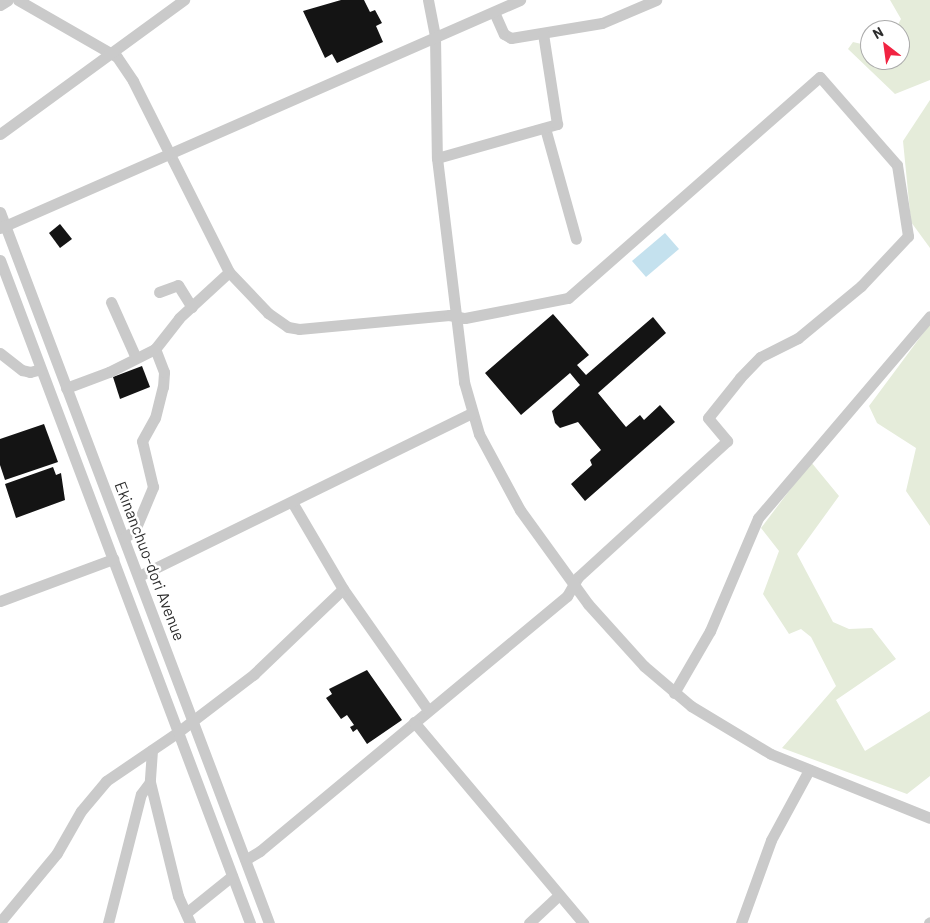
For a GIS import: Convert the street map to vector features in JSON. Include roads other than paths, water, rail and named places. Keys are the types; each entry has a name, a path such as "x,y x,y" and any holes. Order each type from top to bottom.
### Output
{"street":[{"path":"0,5 8,0"},
{"path":"18,0 111,52 134,81 168,154 228,272 268,313 288,327 456,317 568,298 820,77 897,165 908,236 861,286 798,338 760,357 708,418 726,441 578,577 574,586 260,851 245,860"},
{"path":"0,134 184,0"},
{"path":"428,0 435,38 437,158 456,317 472,413 488,454 505,485 574,586 644,666 674,693 744,740 809,770 930,818"},
{"path":"3,227 520,0"},
{"path":"494,12 504,34 511,38 602,23 656,0"},
{"path":"437,158 557,124 543,34"},
{"path":"545,128 576,239"},
{"name":"Ekinanchuo-dori Avenue","path":"0,212 3,227 139,576 269,923"},
{"name":"Ekinanchuo-dori Avenue","path":"0,260 250,923"},
{"path":"66,388 155,349 192,307 228,272"},
{"path":"159,292 178,284 192,307"},
{"path":"111,302 136,358"},
{"path":"674,693 710,631 758,518 930,316"},
{"path":"124,538 135,530 153,487 142,441 155,418 163,387 164,372 155,349"},
{"path":"0,353 30,372 41,369"},
{"path":"139,576 472,413"},
{"path":"292,502 343,589 428,710"},
{"path":"0,601 113,559"},
{"path":"0,922 57,853 92,796 121,769 178,732 254,674 343,589"},
{"path":"414,722 582,923"},
{"path":"152,750 150,782 178,896 188,918 232,876"},
{"path":"741,923 771,840 809,770"},
{"path":"108,923 141,794 150,782"},
{"path":"529,923 560,895"}],"water":[{"path":"665,233 679,249 646,277 632,261"}]}
